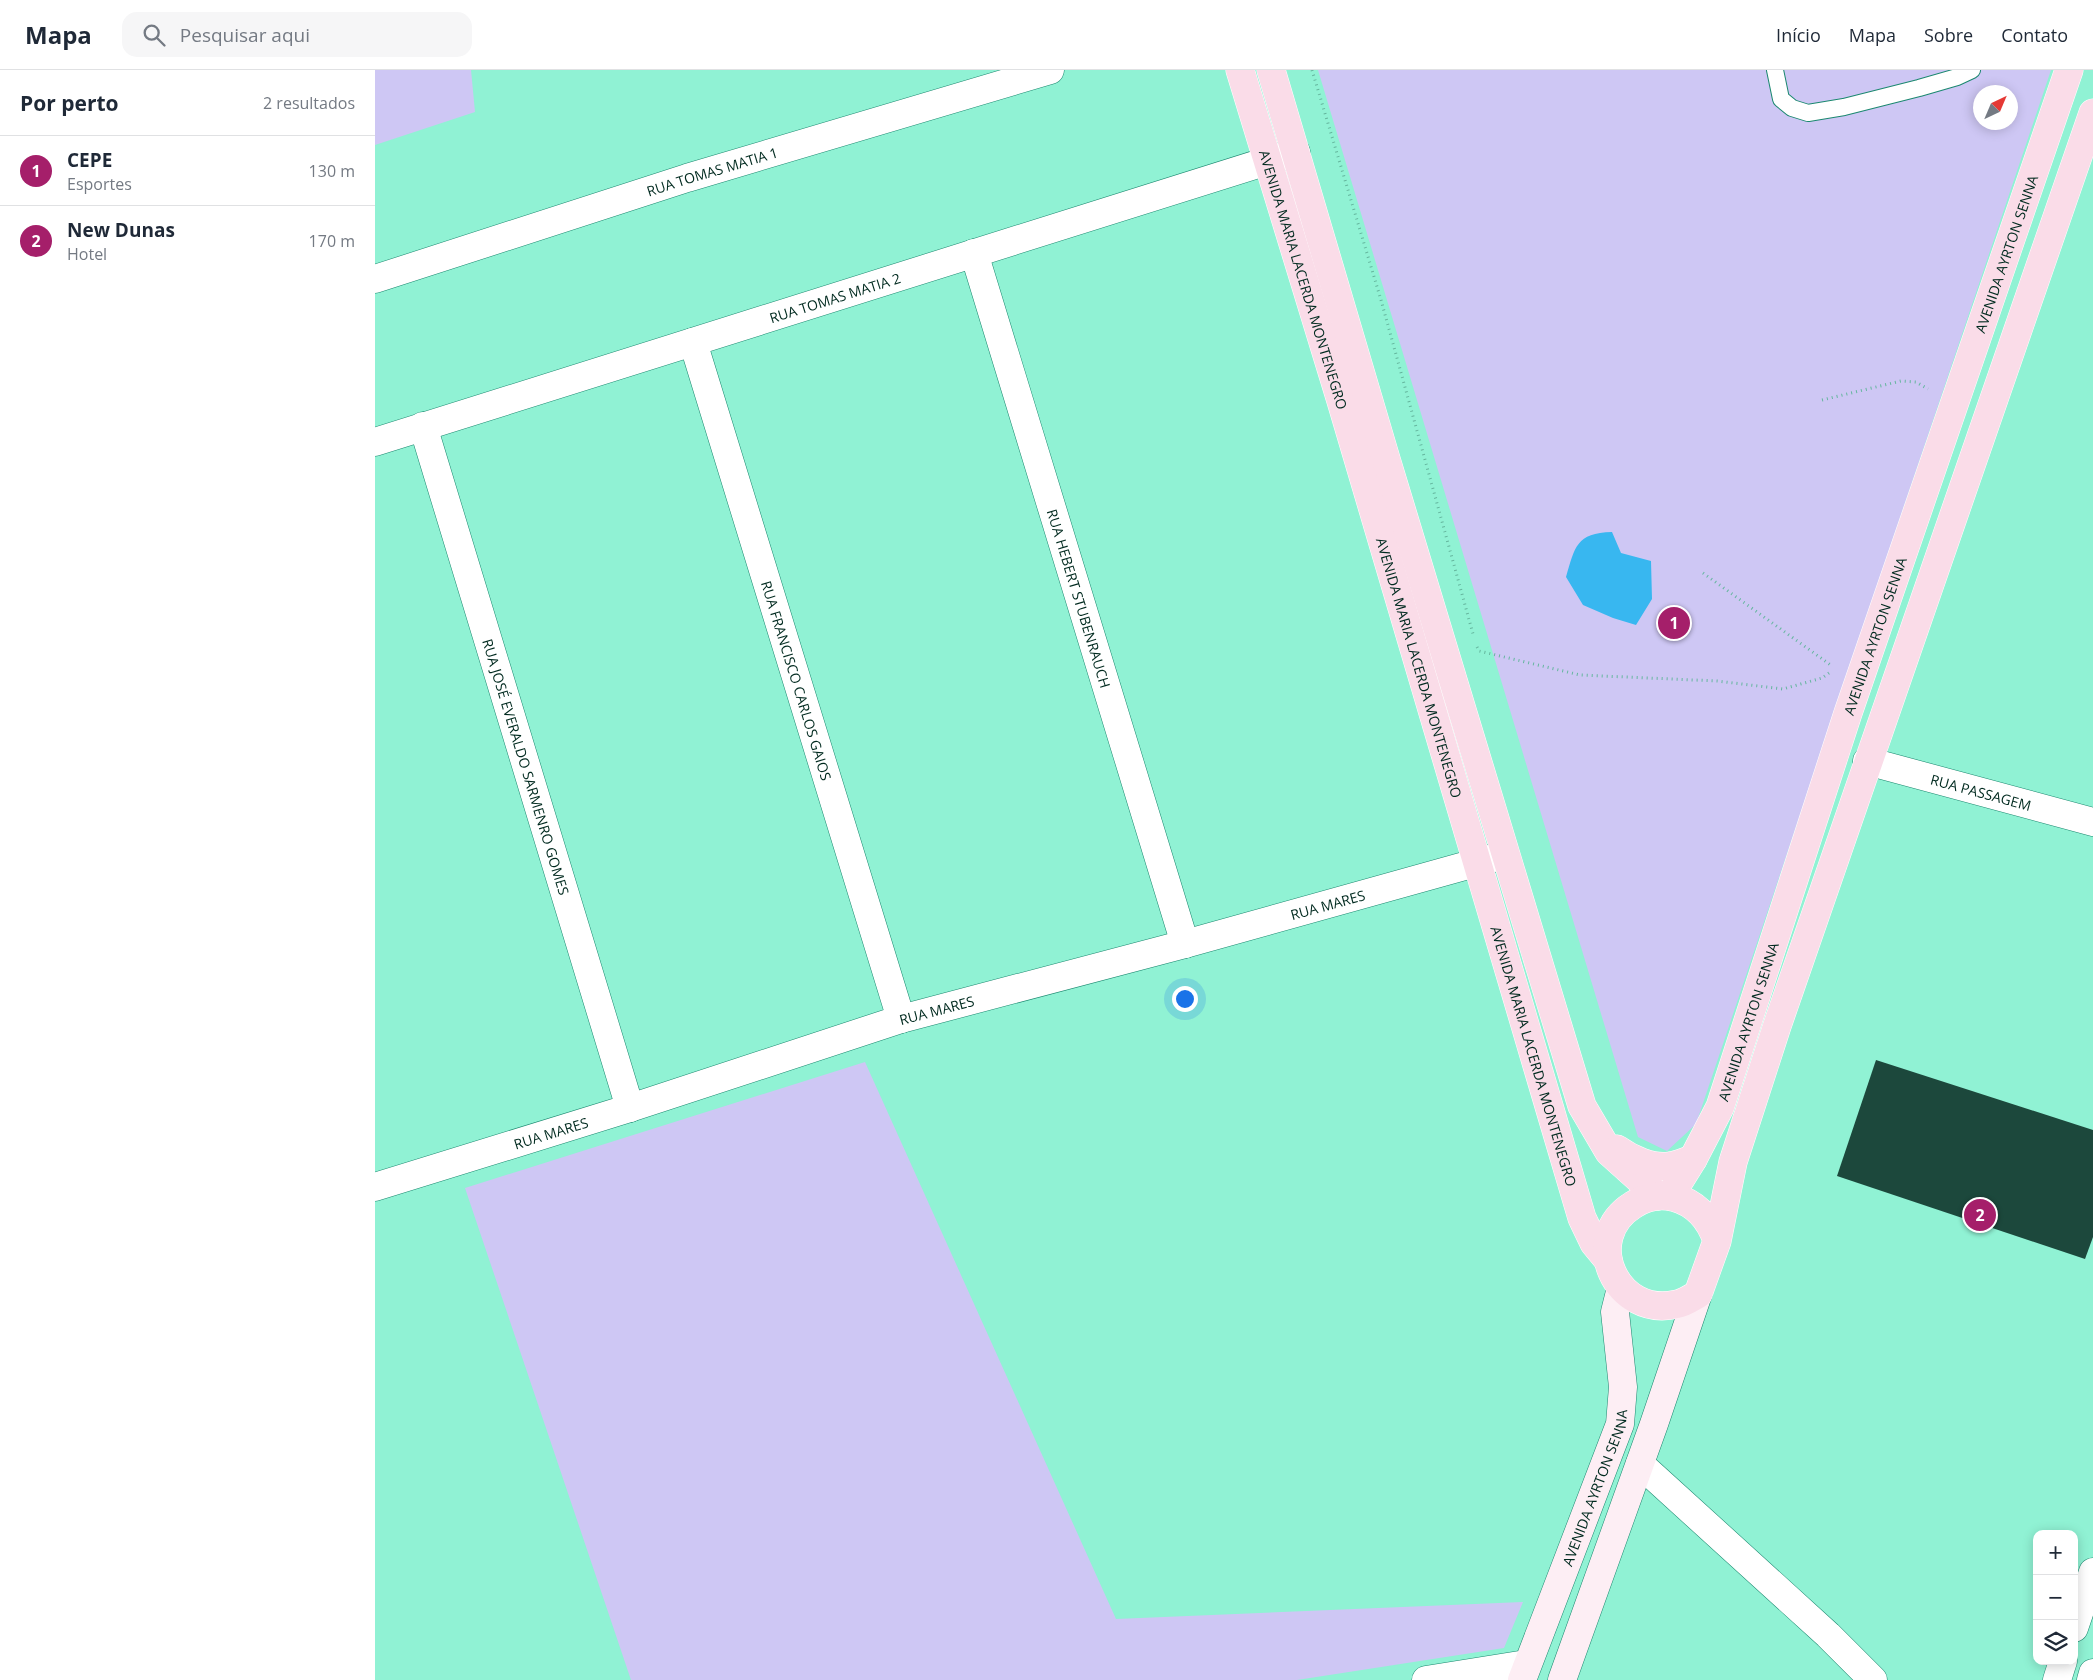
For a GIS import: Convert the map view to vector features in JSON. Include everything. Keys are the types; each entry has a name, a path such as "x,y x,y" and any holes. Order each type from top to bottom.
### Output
{"main road":[{"name":"AVENIDA MARIA LACERDA MONTENEGRO","path":"1240,70 1341,401 1476,862 1585,1224 1594,1243 1608,1260"},
{"name":"AVENIDA MARIA LACERDA MONTENEGRO","path":"1271,70 1504,855 1582,1106 1609,1152 1664,1196"},
{"name":"AVENIDA AYRTON SENNA","path":"1664,1196 1693,1159 1720,1107 1848,714 2069,70"},
{"name":"AVENIDA AYRTON SENNA","path":"1717,1241 1733,1162 1867,760 2093,113"},
{"path":"1601,1139 1628,1157 1648,1164 1669,1167 1693,1159"},
{"path":"1664,1196 1690,1203 1699,1209 1712,1226 1717,1241 1698,1294 1679,1304 1654,1306 1642,1302 1621,1288 1613,1276 1608,1260 1608,1241 1614,1224 1625,1210 1640,1200 1664,1196"}],"street":[{"name":"RUA TOMAS MATIA 1","path":"375,279 687,178 1050,70"},
{"name":"RUA TOMAS MATIA 2","path":"375,442 1296,152"},
{"name":"RUA HEBERT STUBENRAUCH","path":"974,253 1185,944"},
{"name":"RUA FRANCISCO CARLOS GAIOS","path":"693,342 901,1019"},
{"name":"RUA JOSÉ EVERALDO SARMENRO GOMES","path":"423,426 630,1108"},
{"name":"RUA PASSAGEM","path":"1867,760 2093,822"},
{"name":"RUA MARES","path":"375,1187 630,1108 901,1019 1185,944 1504,855"},
{"name":"AVENIDA AYRTON SENNA","path":"1524,1672 1620,1424 1623,1387 1615,1312 1621,1288"},
{"path":"1562,1680 1640,1464 1698,1294"},
{"path":"1640,1464 1821,1628 1873,1680"},
{"path":"2077,1620 2093,1572"},
{"path":"2057,1680 2062,1665"},
{"path":"1426,1680 1524,1672"},
{"path":"2091,1680 2093,1673"}],"lane":[{"path":"1775,70 1781,99 1793,108 1808,113 1844,107 1919,88 1957,77 1972,70"}],"path":[{"path":"1312,70 1381,300 1479,651 1580,675 1717,681 1783,689 1822,678 1839,665"},
{"path":"1822,400 1901,381 1916,382 1930,390"},
{"path":"1703,573 1835,668"}],"shaded area":[{"path":"375,70 471,70 475,112 375,145"},
{"path":"1318,70 2051,70 1696,1124 1667,1151 1638,1137"},
{"path":"865,1062 1116,1619 1523,1602 1504,1648 1297,1680 631,1680 465,1188"}],"water":[{"path":"1612,532 1621,553 1651,561 1652,599 1636,625 1613,618 1583,605 1566,577 1575,550 1584,539 1591,535"}],"building":[{"path":"1876,1060 2093,1130 2093,1237 2085,1259 1837,1176"}],"place":[{"name":"CEPE","path":"1674,623"},
{"name":"New Dunas","path":"1980,1215"}]}
